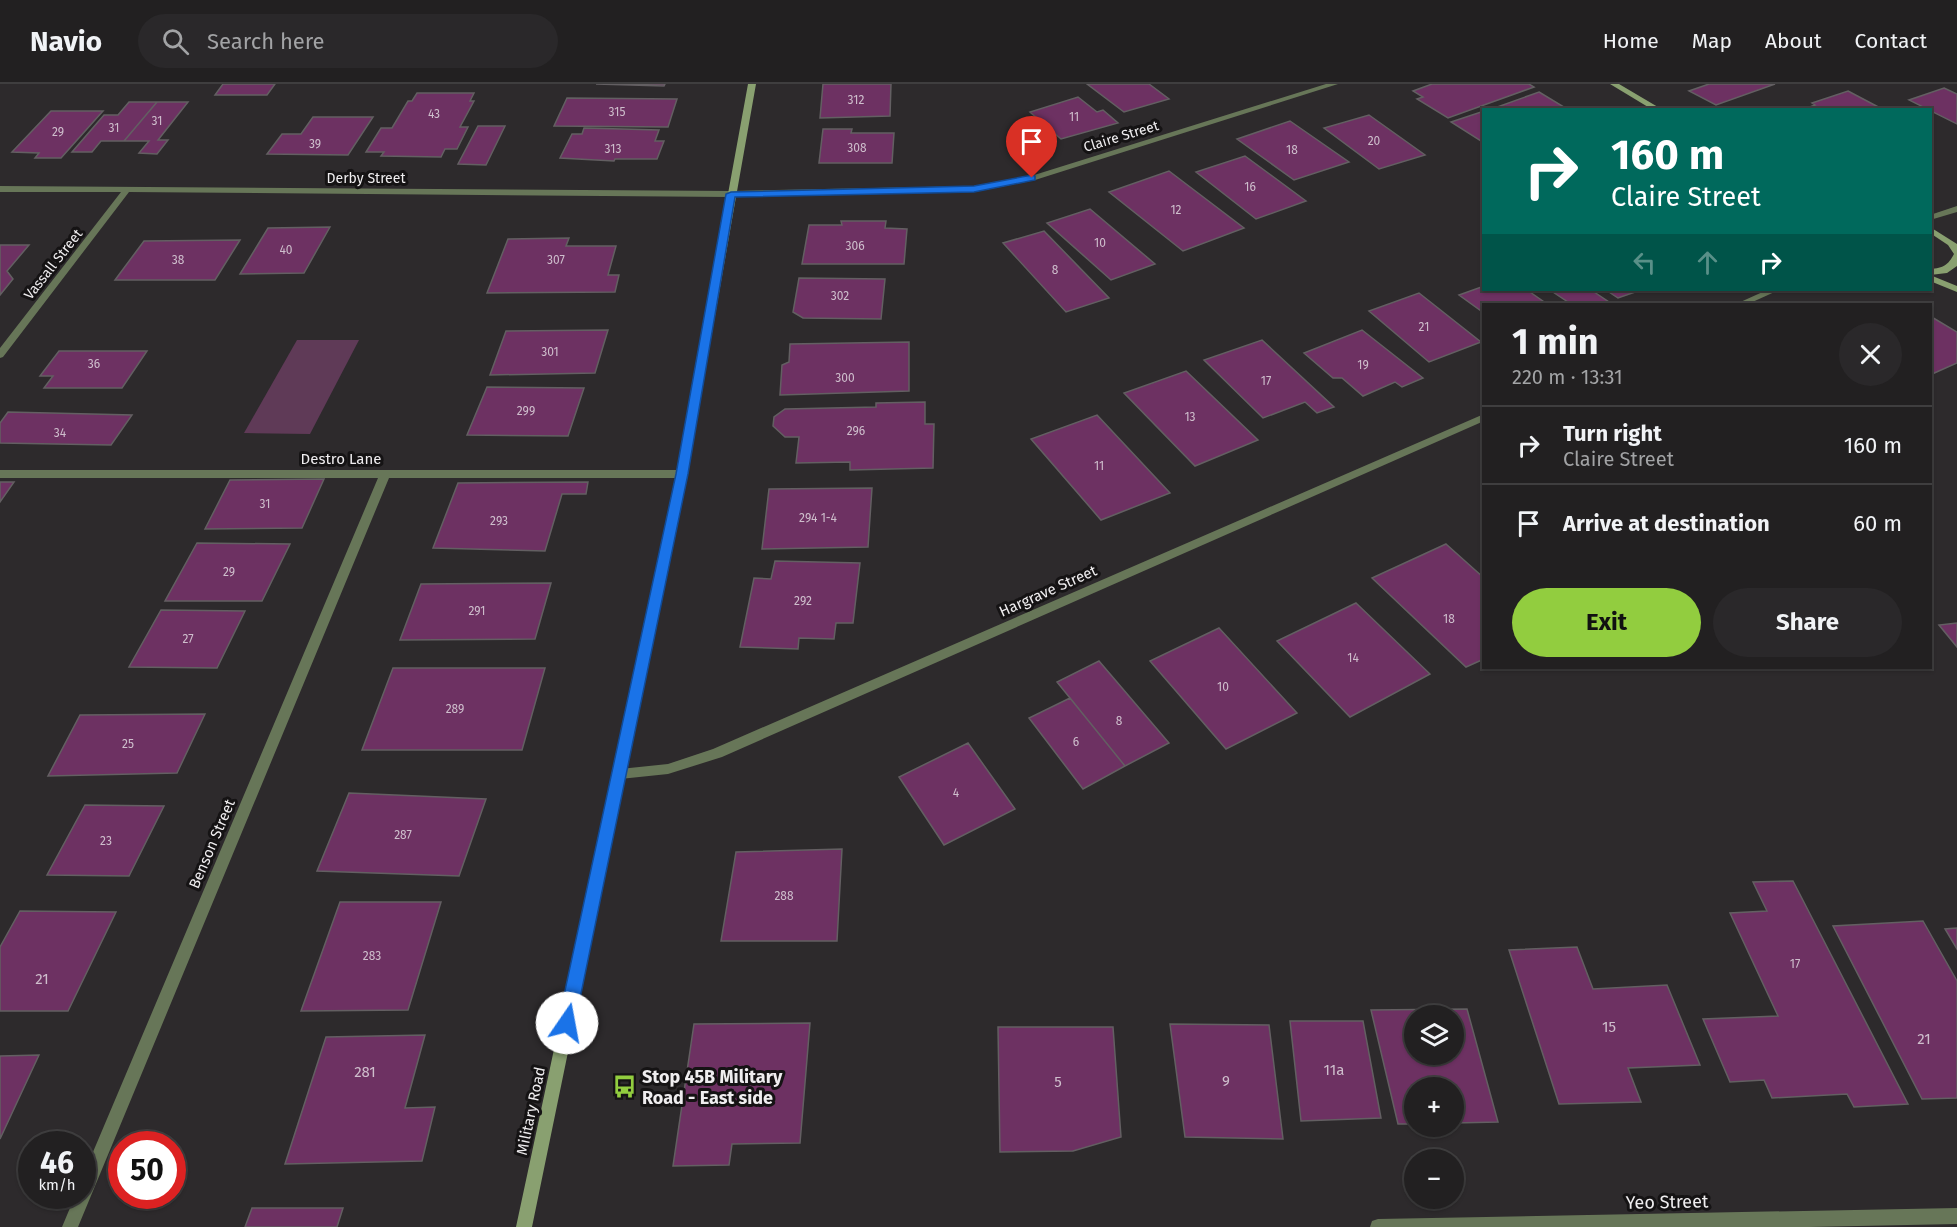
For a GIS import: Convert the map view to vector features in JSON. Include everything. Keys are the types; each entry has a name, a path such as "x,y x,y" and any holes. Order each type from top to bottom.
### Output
{"main road":[{"name":"Military Road","path":"524,1227 682,474 752,84"},
{"path":"1614,84 1656,108"},
{"path":"1932,230 1954,241 1957,254 1957,262 1944,271 1932,272"},
{"path":"1932,279 1957,289"}],"street":[{"name":"Claire Street","path":"731,194 974,189 1032,178 1334,84"},
{"name":"Derby Street","path":"0,189 731,194"},
{"name":"Vassall Street","path":"0,355 127,190"},
{"path":"1932,217 1957,209"},
{"path":"1743,303 1770,291"},
{"name":"Hargrave Street","path":"620,774 668,769 717,753 1482,418"},
{"name":"Destro Lane","path":"0,474 682,474"},
{"name":"Benson Street","path":"69,1227 385,474"},
{"name":"Yeo Street","path":"1378,1227 1957,1216"}],"shaded area":[{"path":"297,340 359,340 310,434 244,433"}],"building":[{"path":"223,84 275,84 267,95 215,95"},
{"path":"596,84 665,84 664,86"},
{"path":"823,84 891,84 890,116 820,118"},
{"path":"1087,84 1149,84 1169,99 1124,112"},
{"path":"1432,84 1529,84 1534,87 1448,118 1417,99 1423,97 1413,91"},
{"path":"1709,84 1775,84 1716,105 1689,91"},
{"path":"1944,88 1957,94 1957,124 1932,112 1932,108 1925,108 1909,100"},
{"path":"1848,91 1880,108 1807,108 1815,105 1812,103"},
{"path":"1539,92 1564,107 1561,108 1495,108"},
{"path":"417,93 474,93 470,101 474,101 460,127 468,127 457,149 445,149 441,157 381,156 384,152 366,152 381,128 392,128 408,101 412,101"},
{"path":"1078,97 1097,112 1103,110 1118,123 1061,139 1030,112"},
{"path":"567,98 677,99 668,127 554,126"},
{"path":"129,102 157,102 124,141 101,141 92,152 72,152 104,115 118,115"},
{"path":"157,102 188,102 158,140 168,140 157,154 139,153 149,141 124,141"},
{"path":"51,111 103,111 61,158 35,158 39,153 12,152"},
{"path":"1482,112 1482,142 1451,122"},
{"path":"1369,115 1425,155 1379,169 1324,128"},
{"path":"313,117 373,117 348,155 267,154 282,134 301,134"},
{"path":"1290,121 1349,162 1294,180 1237,139"},
{"path":"478,126 505,126 486,165 458,164"},
{"path":"584,128 659,130 655,141 664,141 657,159 615,159 614,161 560,158 572,134 582,134"},
{"path":"823,129 852,129 851,133 894,133 892,163 819,163"},
{"path":"1245,156 1306,201 1256,219 1196,172"},
{"path":"1169,171 1244,228 1183,251 1109,192"},
{"path":"1090,209 1155,264 1111,280 1047,223"},
{"path":"841,221 886,221 885,228 907,229 904,264 802,264 809,225 842,225"},
{"path":"330,227 304,273 240,274 268,228"},
{"path":"1044,231 1109,298 1066,312 1003,243"},
{"path":"569,238 566,246 616,246 608,275 619,275 615,292 487,293 508,239"},
{"path":"240,240 215,280 115,280 144,241"},
{"path":"0,245 29,245 7,271 13,279 0,295"},
{"path":"799,278 885,279 881,319 803,318 793,312"},
{"path":"1482,287 1482,291 1528,291 1546,303 1482,303 1482,312 1459,295"},
{"path":"1552,291 1592,291 1610,303 1570,303"},
{"path":"1608,291 1638,291 1618,298"},
{"path":"1419,293 1481,342 1429,362 1369,311"},
{"path":"1932,317 1957,332 1957,363 1932,374"},
{"path":"608,330 595,373 490,375 506,331"},
{"path":"1362,330 1423,378 1402,387 1395,382 1363,396 1342,378 1333,378 1304,353"},
{"path":"1262,340 1334,407 1317,413 1305,402 1263,418 1204,360"},
{"path":"909,342 909,391 780,395 782,365 789,362 790,344"},
{"path":"59,351 147,351 122,388 44,388 53,376 40,376"},
{"path":"1186,371 1258,440 1195,466 1124,393"},
{"path":"487,387 584,388 568,436 467,435"},
{"path":"925,402 925,424 934,424 933,468 850,470 850,462 796,463 799,437 785,437 773,426 774,417 785,409 876,407 876,403"},
{"path":"8,412 132,415 111,445 0,443 0,423"},
{"path":"1097,415 1170,493 1101,520 1031,439"},
{"path":"324,479 302,528 205,529 230,480"},
{"path":"0,482 14,482 0,502"},
{"path":"588,482 586,494 562,494 545,551 433,548 458,483"},
{"path":"872,488 868,547 762,549 769,489"},
{"path":"197,543 290,544 262,601 165,601"},
{"path":"1446,544 1482,576 1482,660 1466,667 1372,578"},
{"path":"775,561 860,563 853,623 836,623 834,639 799,638 798,649 740,647 754,578 771,579"},
{"path":"551,583 535,639 400,640 421,584"},
{"path":"1356,603 1430,674 1350,717 1277,641"},
{"path":"161,610 245,611 217,668 129,667"},
{"path":"1957,623 1957,647 1939,625"},
{"path":"1219,628 1297,713 1226,749 1150,661"},
{"path":"1099,661 1169,743 1125,766 1057,682"},
{"path":"393,668 545,668 522,750 362,750"},
{"path":"1070,698 1125,766 1083,789 1029,718"},
{"path":"205,714 177,773 48,776 80,715"},
{"path":"968,743 1015,809 944,845 899,777"},
{"path":"349,793 486,799 459,876 317,871"},
{"path":"85,805 164,806 129,876 47,875"},
{"path":"842,849 837,941 721,941 736,852"},
{"path":"1793,881 1908,1104 1854,1107 1847,1094 1772,1098 1764,1080 1730,1082 1703,1019 1778,1016 1730,913 1767,911 1753,882"},
{"path":"340,902 441,902 408,1010 301,1011"},
{"path":"20,911 116,912 68,1011 0,1011 0,947"},
{"path":"1923,921 1957,981 1957,1098 1922,1099 1833,926"},
{"path":"1957,928 1957,949 1945,929"},
{"path":"1577,947 1593,989 1667,985 1700,1065 1628,1068 1641,1102 1559,1104 1509,950"},
{"path":"1464,1009 1467,1009 1498,1122 1464,1123 1464,1077 1404,1077 1404,1124 1398,1124 1371,1010 1404,1010 1404,1065 1464,1065"},
{"path":"1290,1021 1363,1021 1381,1118 1301,1121"},
{"path":"810,1023 800,1143 732,1144 729,1165 673,1166 694,1024"},
{"path":"1170,1024 1269,1025 1283,1139 1185,1137"},
{"path":"998,1027 1113,1027 1121,1137 1073,1151 1000,1152"},
{"path":"425,1035 405,1108 435,1107 422,1161 285,1164 326,1037"},
{"path":"39,1055 0,1139 0,1056"},
{"path":"252,1208 343,1208 337,1227 245,1227"}],"place":[{"name":"Stop 45B Military Road - East side","path":"624,1087"}],"route":[{"path":"567,1023 682,474 731,194 974,189 1032,178"}]}
